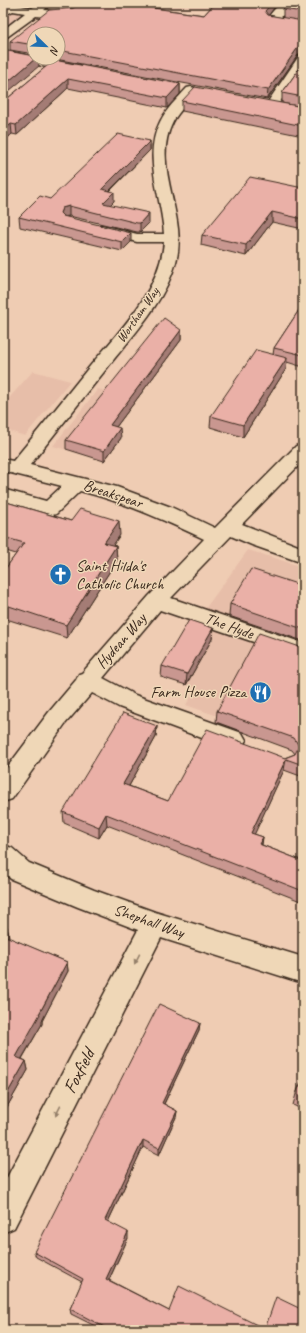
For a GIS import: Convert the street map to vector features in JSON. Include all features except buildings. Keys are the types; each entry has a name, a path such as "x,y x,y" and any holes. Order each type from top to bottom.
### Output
{"street":[{"path":"3,35 46,3"},
{"path":"4,11 11,7 51,15 64,14 75,11 85,3"},
{"path":"303,11 282,8 272,21 303,26"},
{"path":"3,54 26,59"},
{"path":"271,106 303,59"},
{"path":"39,74 49,66"},
{"path":"61,66 90,72"},
{"name":"Wortham Way","path":"8,475 136,321 154,297 165,274 170,257 172,224 158,155 160,138 165,124 173,111 199,92 176,88"},
{"path":"257,104 284,109"},
{"path":"92,227 137,238 172,238"},
{"name":"Hydean Way","path":"3,792 87,680 156,601 303,450"},
{"path":"8,475 49,509 77,483"},
{"name":"Breakspear","path":"8,475 77,483 110,492 224,532"},
{"path":"224,532 259,540 303,556"},
{"name":"The Hyde","path":"156,601 303,651"},
{"path":"87,680 127,701 254,747"},
{"name":"Shephall Way","path":"3,856 20,870 87,899 155,924 303,970"},
{"name":"Foxfield","path":"3,1217 155,924"}],"shaded area":[{"path":"3,3 38,3 3,28"},
{"path":"33,371 70,381 25,436 3,429 3,405"},
{"path":"98,389 133,398 88,456 53,446"},
{"path":"248,550 303,567 303,777 301,745 186,705 196,688 161,677 189,631"}],"place":[{"name":"Saint Hilda's Catholic Church","path":"60,575"},
{"name":"Farm House Pizza","path":"261,692"}]}
